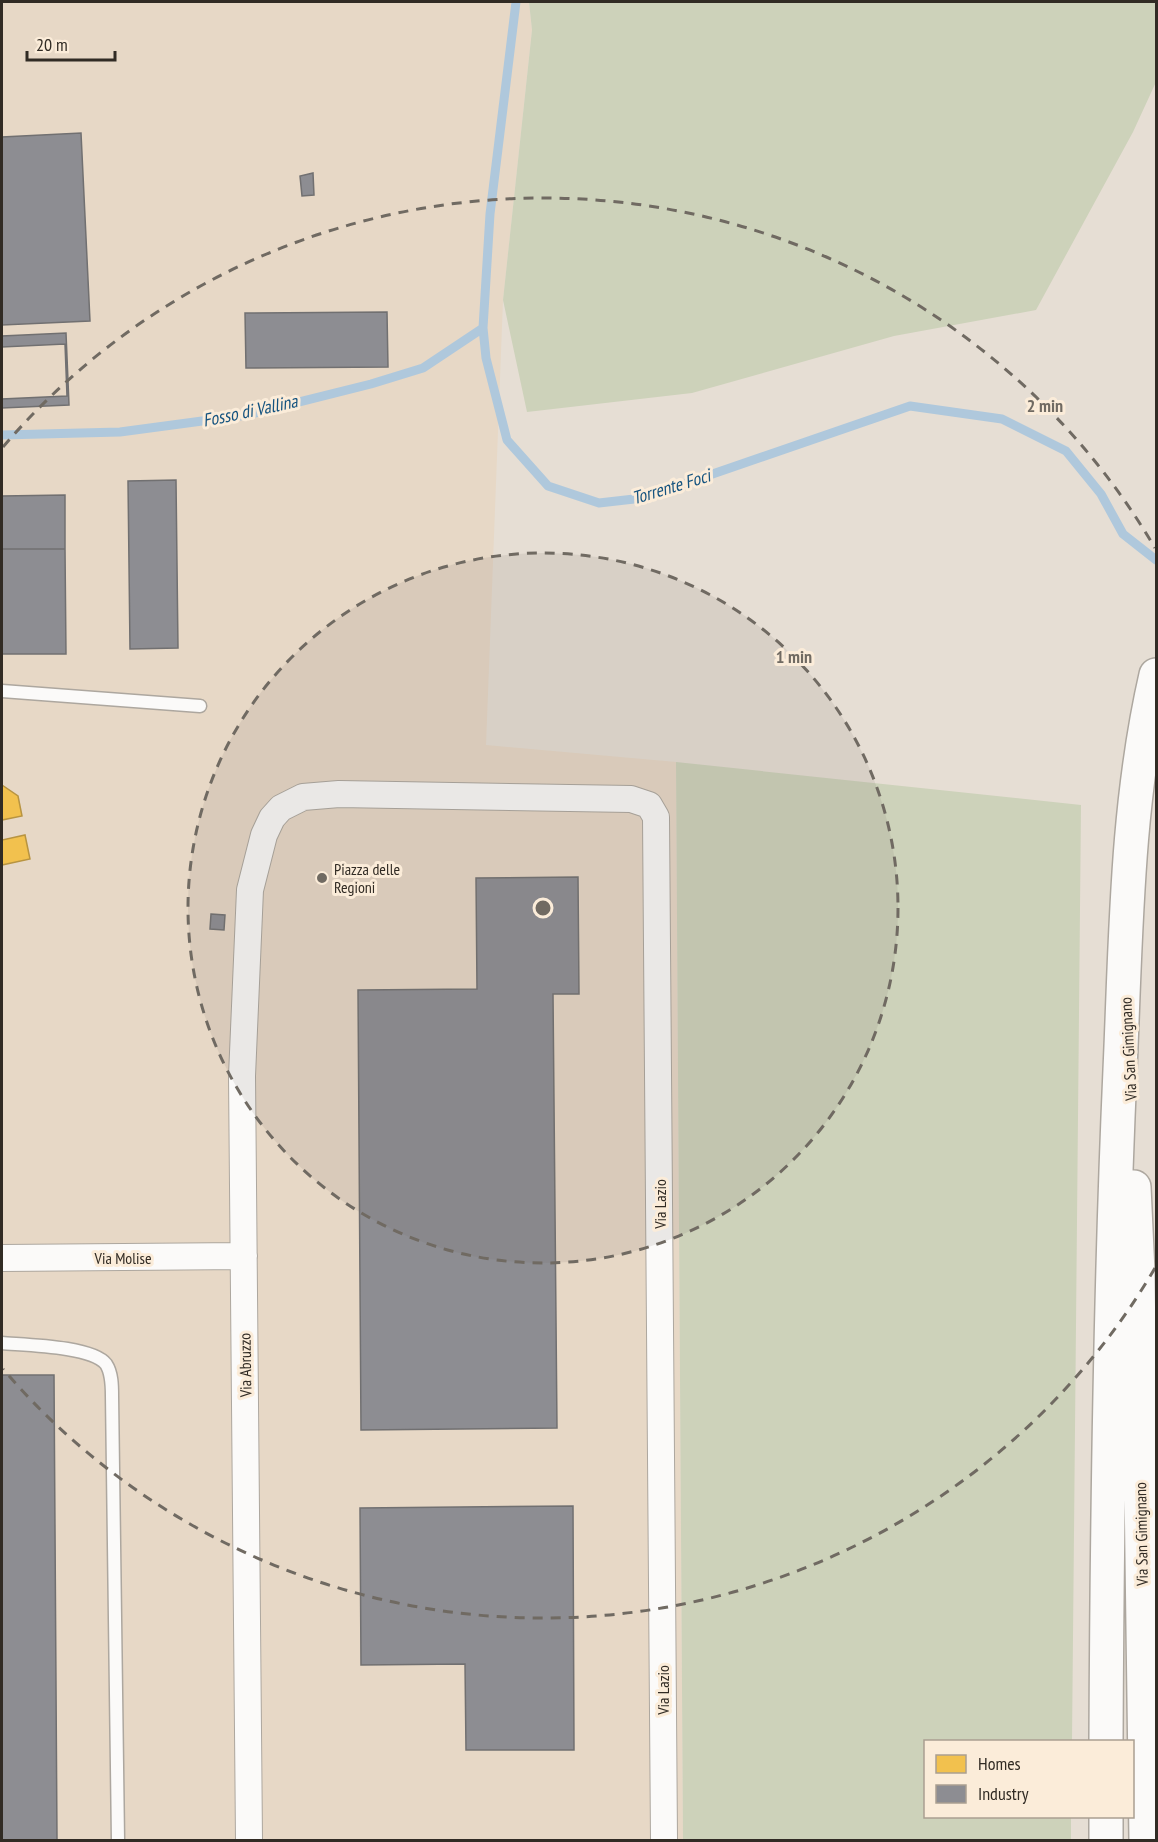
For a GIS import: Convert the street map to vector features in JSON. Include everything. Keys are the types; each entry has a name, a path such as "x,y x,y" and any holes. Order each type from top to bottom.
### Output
{"main road":[{"path":"1124,981 1132,814 1156,675"},
{"name":"Via San Gimignano","path":"1106,1740 1112,1269 1124,981"},
{"name":"Via San Gimignano","path":"1124,981 1138,1272 1146,1840"},
{"path":"1106,1818 1106,1840"}],"street":[{"name":"Via Lazio","path":"250,891 270,822 291,800 310,796 339,794 631,799 649,805 656,817 664,1840"},
{"name":"Via Abruzzo","path":"249,1840 243,1014 250,891"},
{"name":"Via Molise","path":"2,1258 244,1256"}],"lane":[{"path":"2,691 200,706"},
{"path":"2,1343 89,1354 104,1362 110,1373 118,1840"}],"shaded area":[{"path":"2,2 529,2 532,30 503,300 486,745 676,762 683,1840 2,1840"}],"green space":[{"path":"529,2 1156,2 1156,82 1133,132 1036,310 894,336 692,393 527,412 503,300 532,30"},
{"path":"676,762 1081,805 1072,1740 924,1740 924,1818 1071,1818 1071,1840 683,1840"}],"building: Homes":[{"path":"2,785 18,796 22,816 2,820"},
{"path":"25,835 30,859 2,865 2,840"}],"building: Industry":[{"path":"81,133 90,321 2,325 2,137"},
{"path":"313,173 314,195 302,196 300,176"},
{"path":"387,312 388,367 246,368 245,313"},
{"path":"66,333 69,405 2,408 2,399 67,396 65,344 2,347 2,336"},
{"path":"176,480 178,648 130,649 128,481"},
{"path":"65,495 65,549 2,549 2,496"},
{"path":"2,549 65,549 66,654 2,654"},
{"path":"578,877 579,994 553,994 557,1428 361,1430 358,990 477,989 476,878"},
{"path":"211,914 225,915 224,930 210,929"},
{"path":"2,1375 54,1375 57,1840 2,1840"},
{"path":"573,1506 574,1750 466,1750 465,1664 361,1665 360,1508"}],"waterway":[{"name":"Torrente Foci","path":"516,2 490,214 483,328 486,358 507,440 548,486 599,503 643,498 910,406 1002,419 1066,451 1101,494 1123,534 1156,560"},
{"name":"Fosso di Vallina","path":"2,435 120,432 247,415 371,384 423,368 483,328"}],"place":[{"name":"Piazza delle Regioni","path":"322,878"}]}
